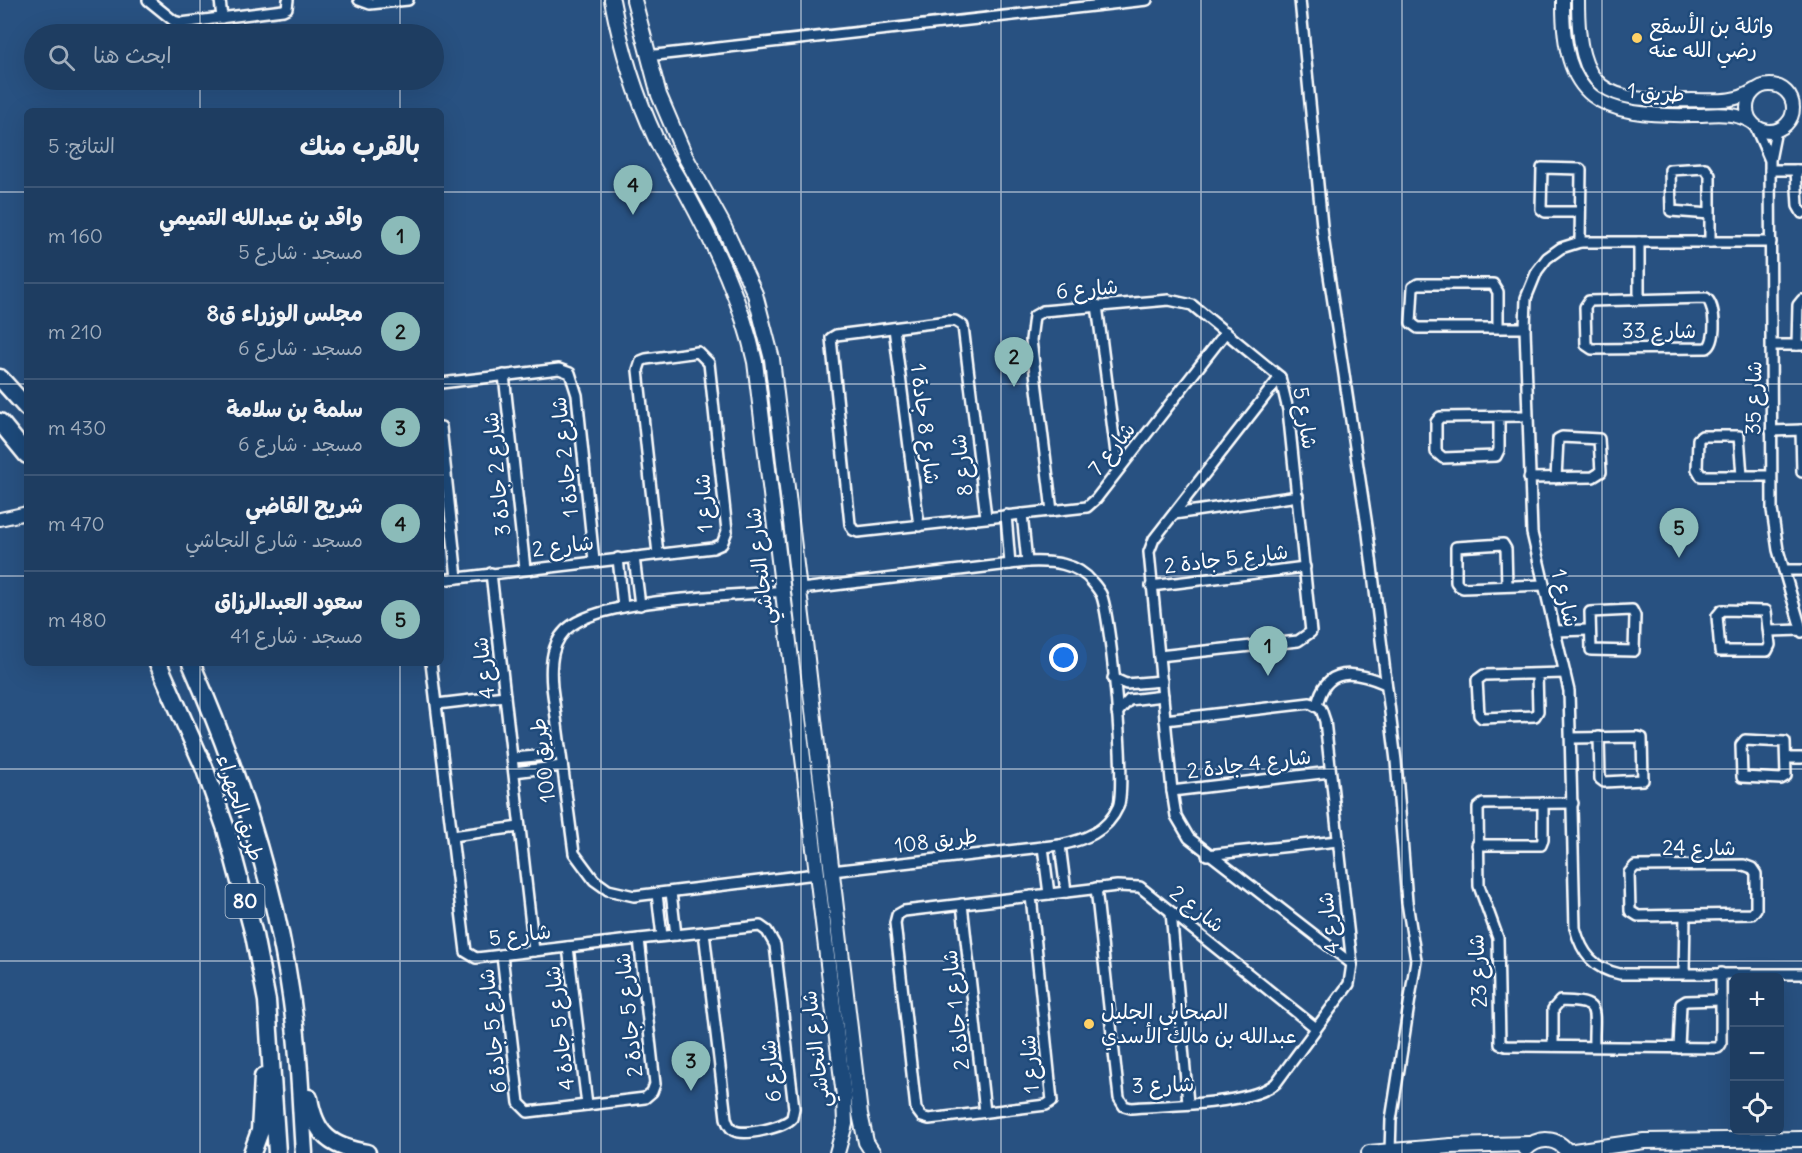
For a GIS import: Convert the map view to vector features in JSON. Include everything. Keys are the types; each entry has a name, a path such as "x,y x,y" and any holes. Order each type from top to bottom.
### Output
{"highway":[{"path":"0,378 24,405"},
{"path":"0,422 24,451"},
{"name":"طريق الجهراء","path":"159,666 187,723 226,829 254,935 267,1001 277,1153"},
{"name":"طريق الجهراء","path":"192,666 230,759 279,932 295,1025 304,1153"},
{"path":"252,1153 260,1131 267,1001"},
{"path":"267,1001 276,1013 288,1153"},
{"path":"295,1025 312,1116 325,1136 335,1145 367,1153"}],"main road":[{"name":"شارع النجاشي","path":"612,0 629,70 645,112 660,147 708,234 738,301 755,362 770,468 845,1124 837,1153"},
{"name":"شارع النجاشي","path":"634,0 646,56 672,128 722,223 755,294 772,359 801,590 860,1114 866,1142 873,1153"},
{"path":"766,441 772,445 782,440"},
{"path":"770,468 778,459 785,464"},
{"path":"833,1012 843,1018 848,1011"},
{"path":"1369,1153 1451,1146 1527,1149 1538,1140 1551,1140 1562,1145 1567,1153 1644,1141 1802,1139"}],"street":[{"path":"148,0 178,23 283,10 287,8 288,0"},
{"path":"220,0 222,18"},
{"path":"359,0 370,4 408,0"},
{"path":"646,56 1147,0"},
{"path":"1300,0 1323,236 1365,515 1396,761 1407,902 1416,960 1391,1120 1390,1151"},
{"name":"طريق 1","path":"1563,0 1563,28 1569,62 1582,87 1594,98 1620,110 1635,113 1655,116 1736,115 1753,124"},
{"name":"طريق 1","path":"1578,0 1579,43 1582,58 1596,79 1615,93 1635,100 1729,100 1742,97 1754,90"},
{"path":"1802,100 1776,85 1768,85 1754,90 1747,103 1753,124 1769,132 1802,118"},
{"path":"1781,128 1793,106 1788,94"},
{"name":"شارع 35","path":"1753,124 1770,165"},
{"name":"شارع 35","path":"1781,128 1770,165 1773,345 1772,510 1784,570 1802,631"},
{"path":"1770,165 1799,170 1798,206 1802,213"},
{"path":"1580,212 1545,212 1541,209 1542,168 1580,169 1580,212 1580,242"},
{"path":"1710,214 1671,211 1670,170 1705,168 1709,171 1710,214 1710,242"},
{"name":"شارع 1","path":"1771,242 1580,242 1561,248 1547,258 1537,271 1526,298 1526,416 1532,533 1565,673 1572,738 1575,928 1586,954 1595,965 1606,971 1639,975 1802,974"},
{"name":"شارع 33","path":"1639,242 1639,299"},
{"path":"1498,328 1498,292 1493,284 1418,284 1413,287 1413,327 1498,328 1525,328"},
{"name":"شارع 33","path":"1639,299 1709,299 1712,306 1711,345 1703,349 1592,349 1588,347 1585,342 1587,303 1592,300 1639,299"},
{"path":"1773,345 1800,345 1798,305 1802,300"},
{"name":"شارع 6","path":"1052,511 1031,326 1034,316 1043,311 1097,305 1182,302 1192,305 1280,377"},
{"path":"1097,305 1118,469"},
{"name":"شارع 8","path":"955,321 963,326 987,517 858,532 853,530 850,524 831,338 836,335 955,321"},
{"name":"شارع 8 جادة 1","path":"894,328 919,526"},
{"name":"شارع 7","path":"987,517 1087,507 1096,499 1226,333"},
{"name":"شارع 1","path":"698,352 709,363 727,531 725,540 713,548 658,554 638,369 641,362 646,359 698,352"},
{"name":"شارع 2 جادة 1","path":"444,383 559,369 567,370 573,377 577,395 594,561"},
{"name":"شارع 2 جادة 3","path":"504,375 525,569"},
{"name":"شارع 5","path":"1160,656 1305,638 1311,632 1287,403 1280,377"},
{"name":"شارع 5","path":"1165,720 1149,552 1154,539 1280,377"},
{"path":"1499,416 1499,450 1496,456 1443,458 1436,452 1438,418 1499,416 1526,416"},
{"path":"1771,431 1801,430 1802,472"},
{"path":"1742,476 1739,436 1702,436 1698,439 1699,474 1742,476 1771,476"},
{"path":"1529,478 1556,478 1593,477 1600,474 1600,440 1594,437 1559,438 1556,444 1556,478"},
{"path":"444,455 457,578"},
{"path":"1174,514 1298,496"},
{"path":"0,519 24,514"},
{"path":"1022,514 1027,562"},
{"path":"1006,515 1011,564"},
{"path":"1507,586 1506,549 1503,544 1456,547 1456,582 1459,586 1507,586 1543,585"},
{"name":"شارع 2","path":"444,580 658,554"},
{"path":"634,557 640,605"},
{"name":"شارع 2","path":"618,558 623,608"},
{"name":"طريق 108","path":"801,590 1027,562 1068,565 1092,581 1101,595 1117,713 1122,776 1119,807 1111,820 1095,834 1060,845 832,871"},
{"name":"شارع 5 جادة 2","path":"1151,586 1305,567"},
{"path":"1784,570 1802,570"},
{"name":"شارع 4","path":"491,573 534,951"},
{"name":"طريق 100","path":"784,591 640,605 600,612 571,625 554,649 550,666 572,841 582,865 594,880 608,890 634,896 816,874"},
{"path":"1632,610 1635,616 1635,649 1631,652 1593,652 1589,646 1588,630 1588,617 1592,611 1632,610"},
{"path":"1722,610 1765,610 1768,615 1769,632 1770,645 1765,652 1721,652 1718,647 1717,614 1722,610"},
{"path":"1555,630 1588,630"},
{"path":"1769,632 1802,631"},
{"name":"شارع 5","path":"432,666 466,952 476,958 704,932"},
{"path":"1537,674 1538,711 1536,716 1482,718 1479,715 1479,677 1537,674 1565,673"},
{"path":"1165,720 1310,704 1317,706 1320,691 1325,684 1345,674 1361,674 1386,684"},
{"path":"1113,678 1126,684 1162,681"},
{"path":"437,704 505,696"},
{"path":"1117,713 1129,700 1163,696"},
{"name":"شارع 4","path":"1317,706 1325,721 1352,964"},
{"name":"شارع 4","path":"1165,720 1172,791 1180,826 1208,855 1352,964"},
{"path":"1572,738 1599,737 1642,738 1643,780 1604,782 1600,778 1599,737"},
{"path":"1745,740 1784,741 1787,758 1787,773 1783,779 1747,779 1741,775 1741,745 1745,740"},
{"path":"513,758 560,754"},
{"path":"1787,758 1802,758"},
{"path":"514,772 562,766"},
{"name":"شارع 4 جادة 2","path":"1172,791 1330,772"},
{"path":"1477,845 1541,844 1543,840 1543,803"},
{"name":"شارع 23","path":"1573,803 1480,804 1477,813 1479,886 1498,938 1499,1041 1506,1046 1679,1048 1720,1046 1721,973"},
{"path":"452,836 519,826"},
{"path":"1208,855 1338,841"},
{"path":"1060,845 1066,892"},
{"path":"1043,847 1049,894"},
{"name":"شارع 24","path":"1744,865 1755,870 1756,909 1752,914 1685,916 1631,914 1629,873 1631,868 1744,865"},
{"name":"شارع 2","path":"1031,896 1131,885 1140,887 1316,1028"},
{"name":"شارع 3","path":"1096,888 1119,1098 1124,1106 1131,1108 1188,1103 1250,1096 1267,1091 1276,1083 1349,984 1352,964"},
{"path":"671,892 676,935"},
{"path":"657,894 662,936"},
{"name":"شارع 1","path":"1031,896 1052,1101 1046,1105 929,1119 922,1117 916,1109 896,917 900,912 1031,896"},
{"name":"شارع 1 جادة 2","path":"962,904 985,1112"},
{"path":"1171,912 1188,1103"},
{"path":"1684,974 1685,916"},
{"name":"شارع 6","path":"760,926 767,931 775,945 794,1108 792,1118 779,1127 739,1132 733,1130 726,1118 704,932 760,926"},
{"name":"شارع 5 جادة 2","path":"587,1105 645,1098 652,1092 655,1084 639,939"},
{"name":"شارع 5 جادة 4","path":"568,947 587,1105"},
{"name":"شارع 5 جادة 6","path":"502,955 519,1104 528,1112 587,1105"},
{"path":"1679,1048 1681,1004 1686,1001 1721,1000"},
{"path":"1553,1046 1553,1009 1560,1001 1586,1001 1591,1004 1594,1046"}],"place":[{"name":"واثلة بن الأسقع رضي الله عنه","path":"1637,38"},
{"name":"شريح القاضي","path":"633,215"},
{"name":"مجلس الوزراء ق8","path":"1014,387"},
{"name":"سعود العبدالرزاق","path":"1679,558"},
{"name":"واقد بن عبدالله التميمي","path":"1268,676"},
{"name":"الصحابي الجليل عبدالله بن مالك الأسدي","path":"1089,1024"},
{"name":"سلمة بن سلامة","path":"691,1091"}]}
